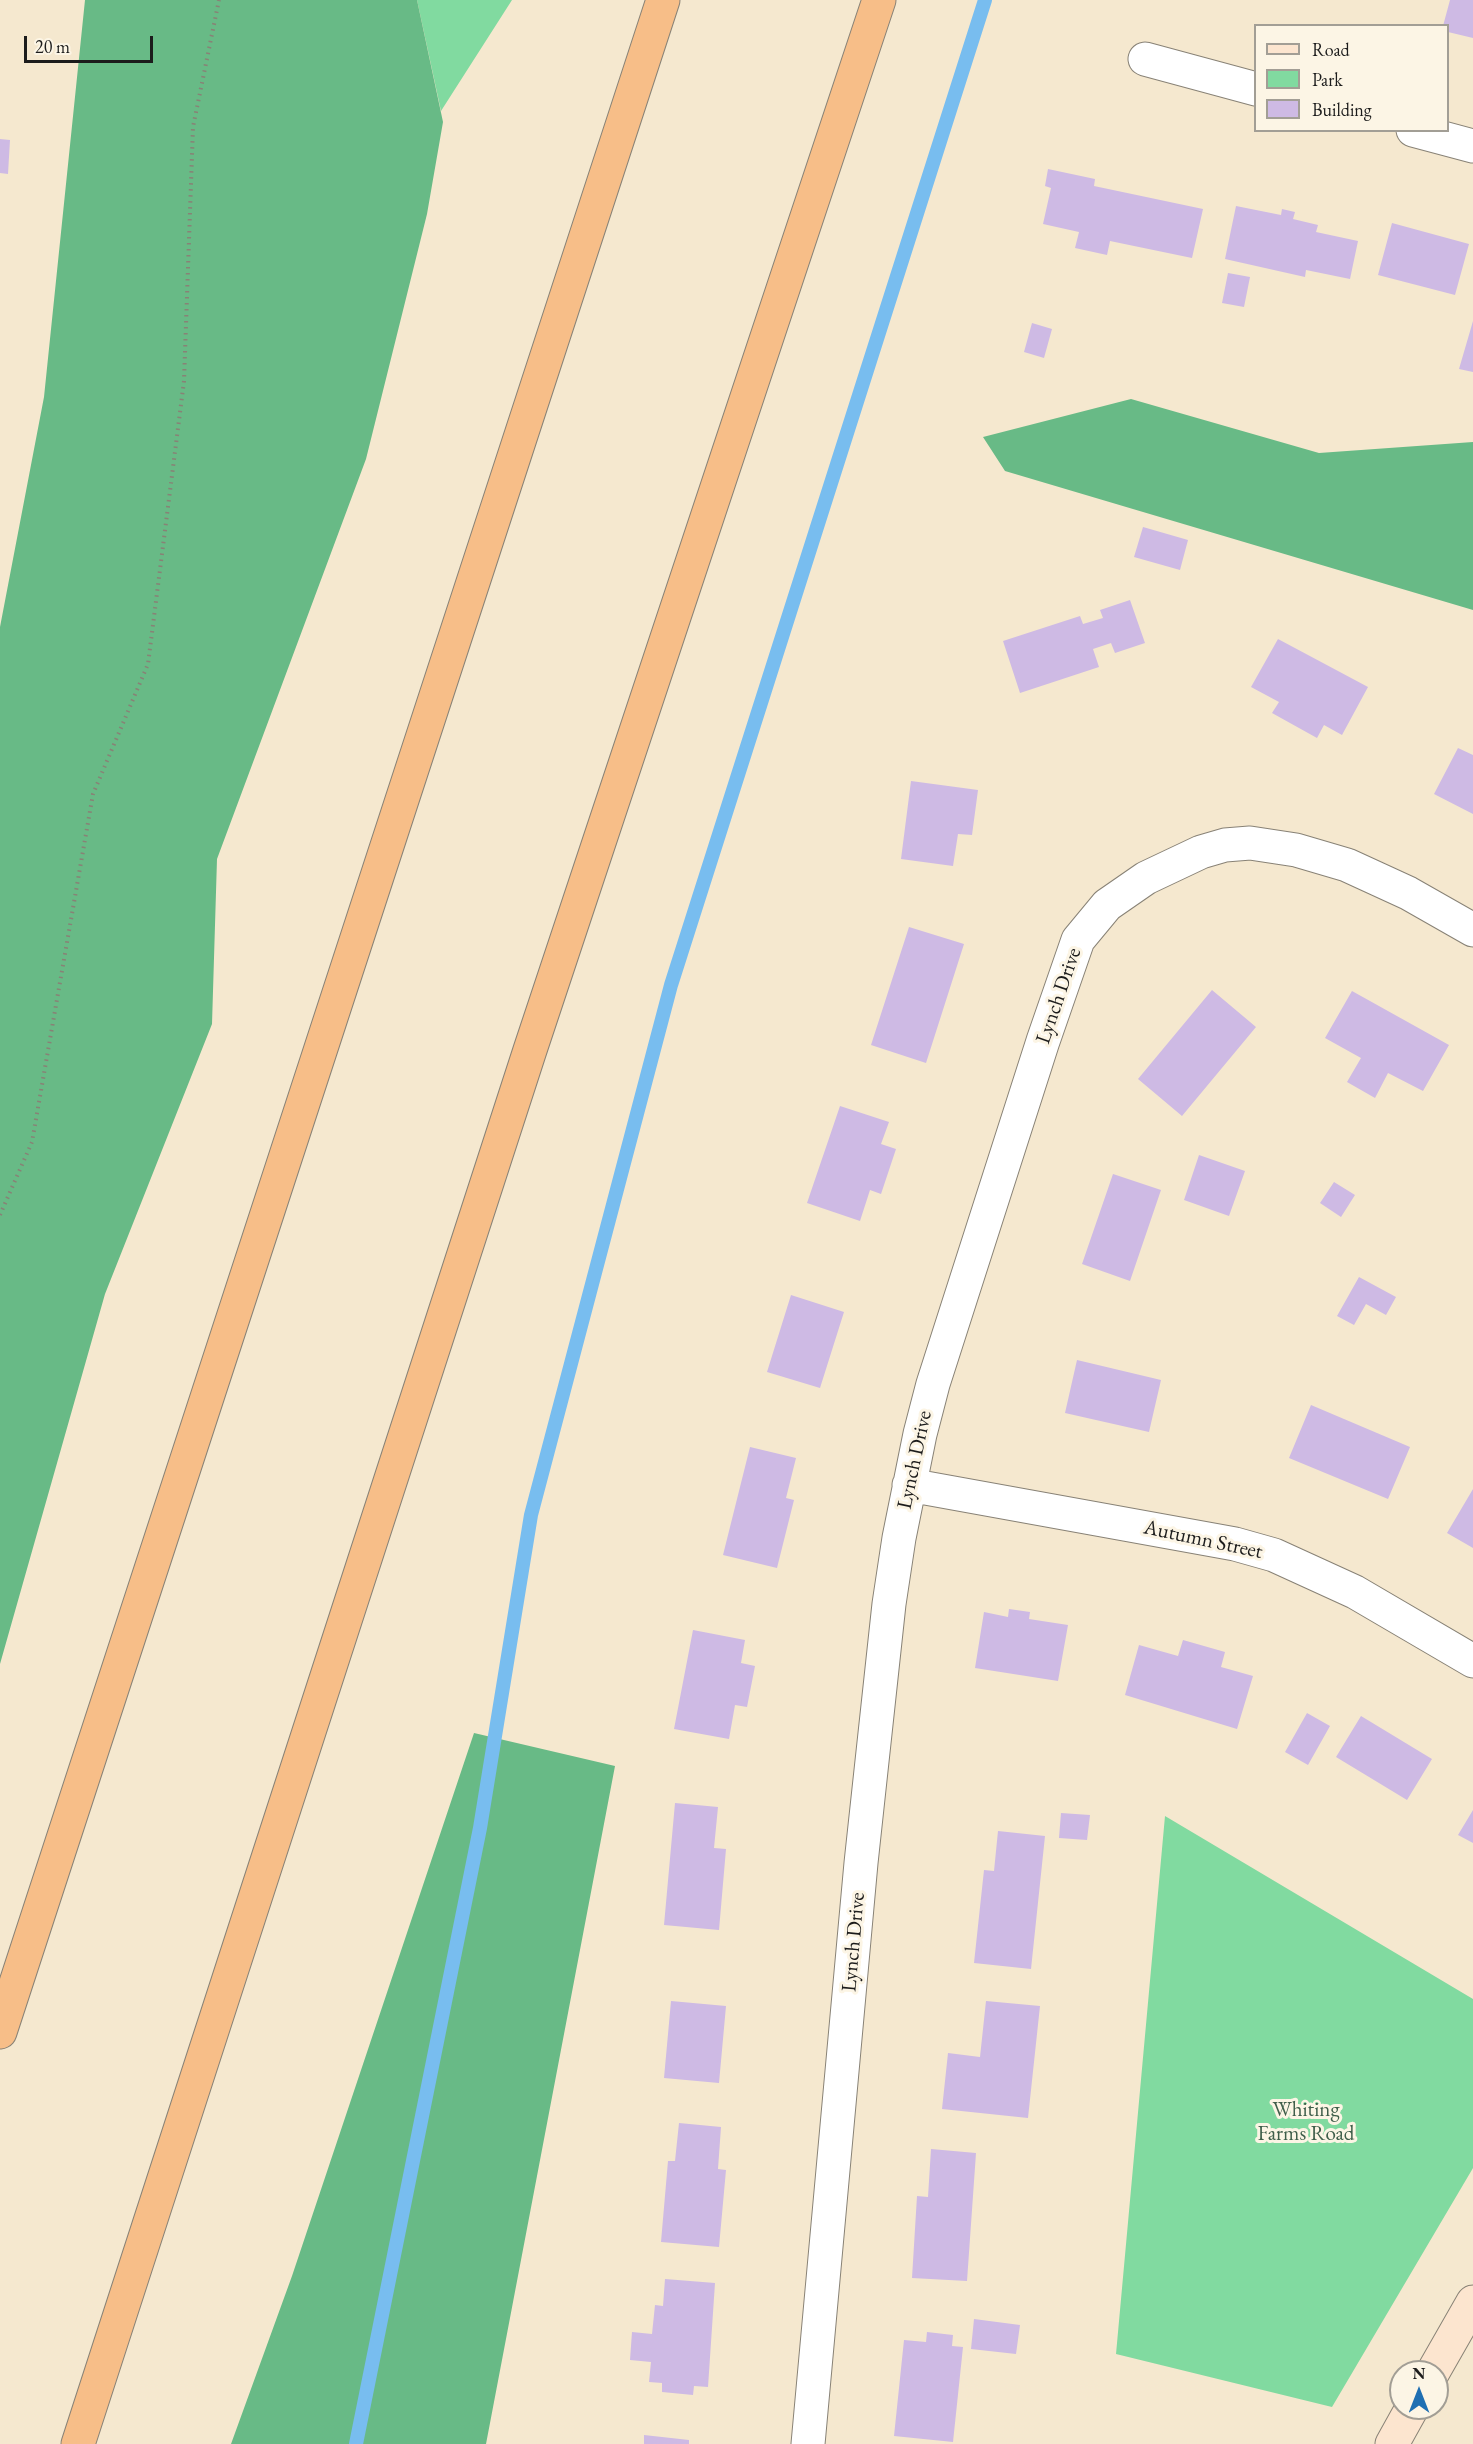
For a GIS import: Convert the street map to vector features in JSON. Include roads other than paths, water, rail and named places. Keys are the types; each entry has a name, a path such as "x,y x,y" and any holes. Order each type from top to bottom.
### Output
{"highway":[{"path":"0,2032 663,0"},
{"path":"78,2444 530,1050 879,0"}],"main road":[{"path":"1440,2360 1473,2302"},
{"path":"1392,2444 1405,2420"}],"street":[{"path":"1144,59 1254,88"},
{"path":"1420,132 1473,146"},
{"name":"Lynch Drive","path":"808,2444 861,1863 890,1604 909,1485 933,1384 1078,940 1107,906 1146,878 1176,863 1225,845 1250,843 1296,850 1347,865 1408,893 1473,930"},
{"name":"Autumn Street","path":"909,1485 1235,1544 1274,1555 1355,1592 1473,1661"}],"waterway":[{"path":"356,2444 480,1828 531,1515 671,985 985,0"}],"park label":[{"name":"Whiting Farms Road","path":"1306,2122"}]}
